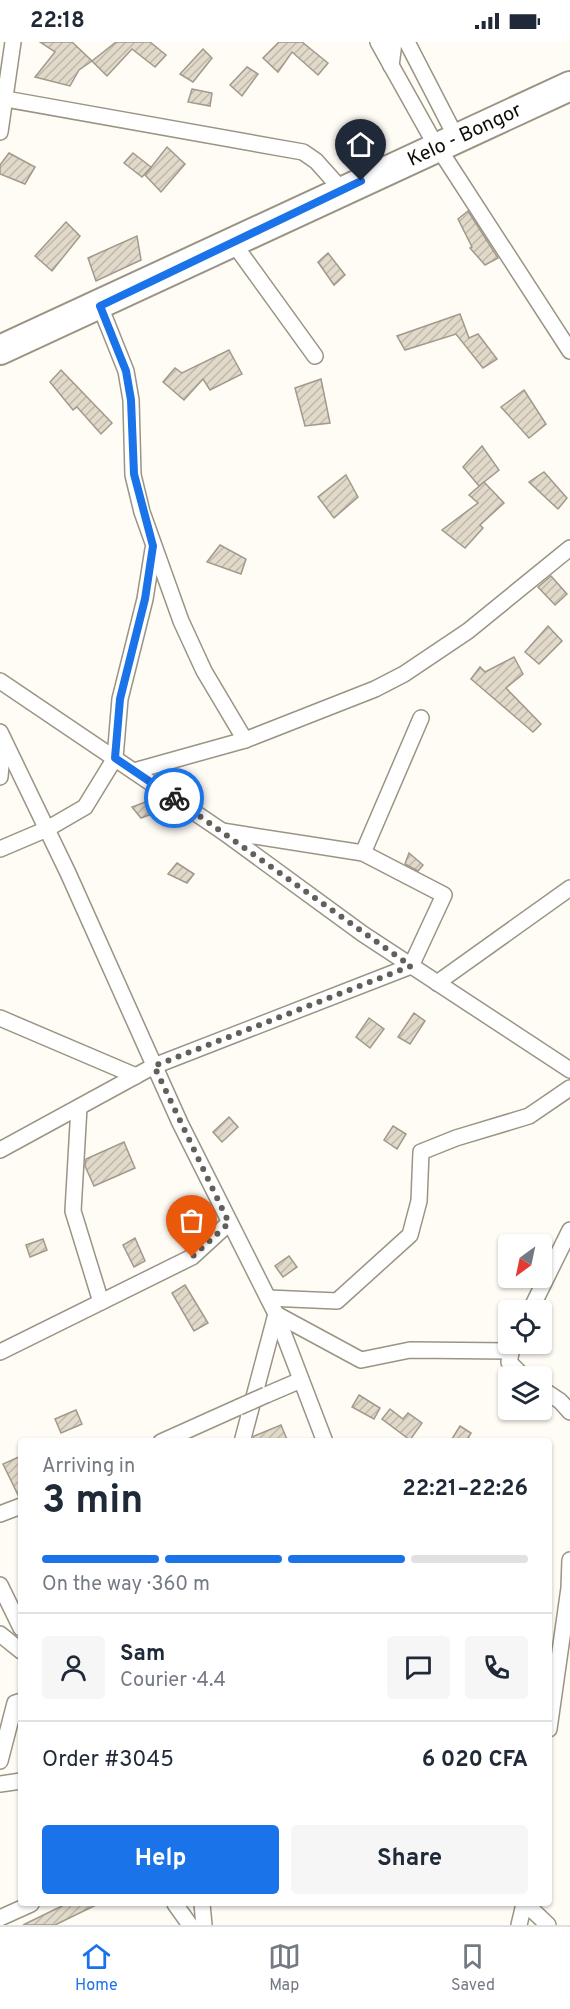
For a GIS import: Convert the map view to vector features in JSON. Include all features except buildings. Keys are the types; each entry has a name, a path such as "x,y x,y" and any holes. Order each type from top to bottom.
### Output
{"highway":[{"name":"Kelo - Bongor","path":"0,351 234,244 447,141 570,86"}],"street":[{"path":"0,132 2,98 13,42"},
{"path":"378,42 392,66 447,141 570,351"},
{"path":"392,66 394,42"},
{"path":"407,42 447,141"},
{"path":"2,98 303,152 316,161 342,190"},
{"path":"234,244 315,356"},
{"path":"100,306 126,371 131,400 134,474 153,546 181,621 204,671 245,740"},
{"path":"0,849 47,829 85,807 115,758 120,699 145,599 153,546"},
{"path":"134,771 245,740 375,689 404,674 468,631 570,548"},
{"path":"0,681 222,831 411,966 570,1070"},
{"path":"363,853 421,718"},
{"path":"0,777 2,736"},
{"path":"2,736 47,829 154,1066 229,1223 276,1314 324,1438"},
{"path":"0,1150 154,1066 411,966 444,895 363,853 222,831"},
{"path":"437,983 570,888"},
{"path":"0,1018 136,1076"},
{"path":"268,1298 337,1301 410,1235 419,1201 422,1152 456,1138 529,1116 570,1088"},
{"path":"78,1107 73,1211 101,1302"},
{"path":"0,1352 192,1257 229,1223"},
{"path":"535,1300 570,1230"},
{"path":"276,1314 361,1360 410,1350 498,1347"},
{"path":"243,1438 276,1314"},
{"path":"170,1438 302,1380"},
{"path":"552,1396 570,1412"},
{"path":"0,1514 18,1507"},
{"path":"552,1708 569,1588 570,1560"},
{"path":"0,1585 18,1622"},
{"path":"0,1634 18,1649"},
{"path":"0,1708 18,1702"},
{"path":"0,1761 18,1702"},
{"path":"0,1784 18,1781"},
{"path":"0,1918 27,1906"},
{"path":"176,1906 190,1925"},
{"path":"202,1906 204,1925"},
{"path":"519,1925 524,1906"},
{"path":"527,1906 549,1925"}],"way so far":[{"path":"174,798 411,966 154,1066 229,1223 192,1257"}],"route":[{"path":"174,798 115,758 120,699 145,599 153,546 142,512 134,474 130,435 131,400 126,371 100,306 234,244 361,181"}]}
